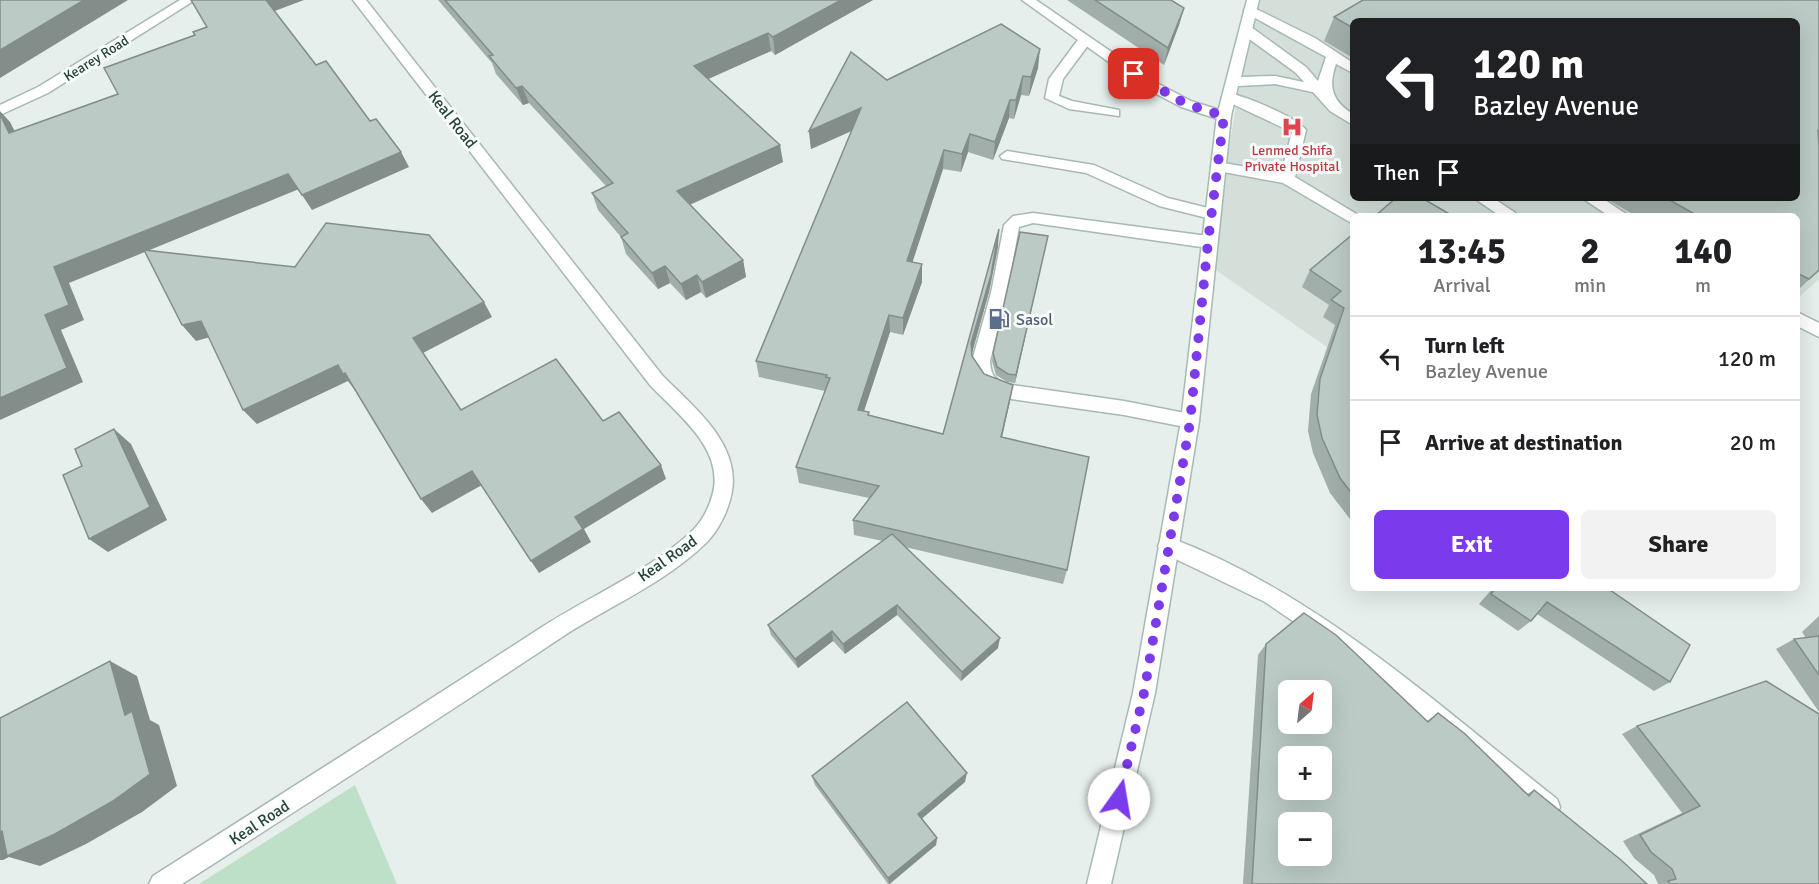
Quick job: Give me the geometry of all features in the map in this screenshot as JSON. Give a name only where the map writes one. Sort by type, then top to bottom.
[{"type":"street","name":"Kearey Road","points":[[0,111],[43,90],[189,0]]},
{"type":"street","name":"Keal Road","points":[[161,884],[572,620],[673,558],[699,537],[715,515],[723,491],[725,470],[713,444],[656,380],[359,0]]},
{"type":"street","points":[[1028,0],[1169,96],[1224,116]]},
{"type":"street","points":[[1099,884],[1144,693],[1190,422],[1211,214],[1224,116],[1251,5],[1350,67]]},
{"type":"street","points":[[1246,30],[1301,70],[1330,104],[1350,118]]},
{"type":"street","points":[[1085,40],[1056,79],[1052,98],[1069,105],[1114,113]]},
{"type":"street","points":[[1321,93],[1332,58]]},
{"type":"street","points":[[1231,90],[1254,77],[1268,78],[1321,93]]},
{"type":"street","points":[[1231,90],[1297,126],[1297,139],[1287,179]]},
{"type":"street","points":[[1007,156],[1089,169],[1164,202],[1211,214]]},
{"type":"street","points":[[1218,166],[1287,179],[1350,217]]},
{"type":"street","points":[[1487,201],[1507,213]]},
{"type":"street","points":[[1595,201],[1616,213]]},
{"type":"street","points":[[1190,422],[1124,408],[1004,391],[989,384],[982,373],[981,361],[999,293],[1012,225],[1018,220],[1033,218],[1208,242]]},
{"type":"street","points":[[1800,320],[1819,331]]},
{"type":"street","points":[[1168,546],[1272,596],[1316,625],[1454,729],[1562,818]]},
{"type":"shaded area","name":"Lenmed Shifa Private Hospital","points":[[1253,0],[1693,0],[1402,18],[1350,18],[1350,201],[1800,201],[1800,179],[1819,56],[1819,279],[1800,296],[1800,213],[1350,213],[1350,363],[1210,266]]},
{"type":"green space","points":[[355,785],[397,884],[199,884]]},
{"type":"building","points":[[0,0],[84,0],[0,50]]},
{"type":"building","points":[[191,0],[266,0],[316,65],[326,61],[370,121],[376,119],[401,152],[302,195],[288,174],[54,267],[69,305],[45,315],[67,368],[0,398],[0,114],[9,133],[118,94],[104,68],[195,35],[193,32],[207,27]]},
{"type":"building","points":[[445,0],[841,0],[773,37],[768,33],[694,66],[780,145],[677,191],[743,260],[702,282],[697,275],[681,284],[665,266],[652,273],[621,237],[628,233],[592,193],[613,183],[522,86],[516,88],[489,56],[493,55]]},
{"type":"building","points":[[1095,0],[1171,0],[1184,8],[1168,48]]},
{"type":"building","points":[[1363,0],[1819,0],[1819,270],[1809,279],[1800,274],[1800,213],[1693,213],[1671,201],[1800,201],[1800,18],[1350,18],[1350,26],[1334,17]]},
{"type":"building","points":[[1001,24],[1040,49],[1031,77],[1023,76],[1016,100],[1010,100],[995,142],[970,134],[962,154],[944,150],[907,261],[922,264],[903,318],[889,315],[858,410],[869,412],[868,415],[943,434],[999,229],[991,275],[971,343],[972,356],[984,374],[1013,385],[1001,437],[1089,457],[1067,570],[853,520],[879,486],[796,467],[830,378],[826,377],[827,375],[756,361],[861,108],[809,131],[851,52],[887,80]]},
{"type":"building","points":[[1392,201],[1427,201],[1448,213],[1378,213]]},
{"type":"building","points":[[326,223],[429,235],[484,302],[413,338],[461,410],[556,359],[603,421],[619,412],[661,465],[575,517],[583,529],[531,561],[472,471],[421,499],[338,365],[243,410],[201,321],[182,325],[144,250],[295,267]]},
{"type":"building","points":[[1020,232],[1048,236],[1016,375],[1008,374],[997,367],[993,353]]},
{"type":"building","points":[[1350,237],[1350,491],[1340,478],[1322,438],[1317,415],[1320,379],[1344,308],[1331,300],[1341,291],[1310,270]]},
{"type":"building","points":[[114,429],[150,507],[89,539],[63,475],[82,466],[75,449]]},
{"type":"building","points":[[892,534],[1000,638],[962,672],[897,605],[843,644],[832,631],[795,659],[768,625]]},
{"type":"building","points":[[1494,591],[1611,591],[1690,645],[1670,682],[1547,602],[1531,621],[1491,594]]},
{"type":"building","points":[[1304,613],[1336,635],[1428,722],[1438,713],[1464,733],[1529,796],[1534,790],[1621,860],[1647,884],[1252,884],[1266,644]]},
{"type":"building","points":[[1819,636],[1819,675],[1794,639]]},
{"type":"building","points":[[110,661],[125,715],[132,711],[150,774],[113,801],[55,834],[7,856],[2,831],[0,832],[0,718]]},
{"type":"building","points":[[1766,681],[1819,714],[1819,884],[1670,884],[1668,881],[1676,879],[1672,869],[1651,852],[1640,835],[1700,806],[1637,726]]},
{"type":"building","points":[[907,702],[967,773],[918,814],[937,838],[888,878],[812,776]]},
{"type":"place","name":"Lenmed Shifa Private Hospital","points":[[1292,127]]},
{"type":"place","name":"Sasol","points":[[999,319]]},
{"type":"route","points":[[1119,799],[1144,693],[1190,422],[1201,333],[1208,242],[1224,116],[1186,104],[1134,74]]}]
